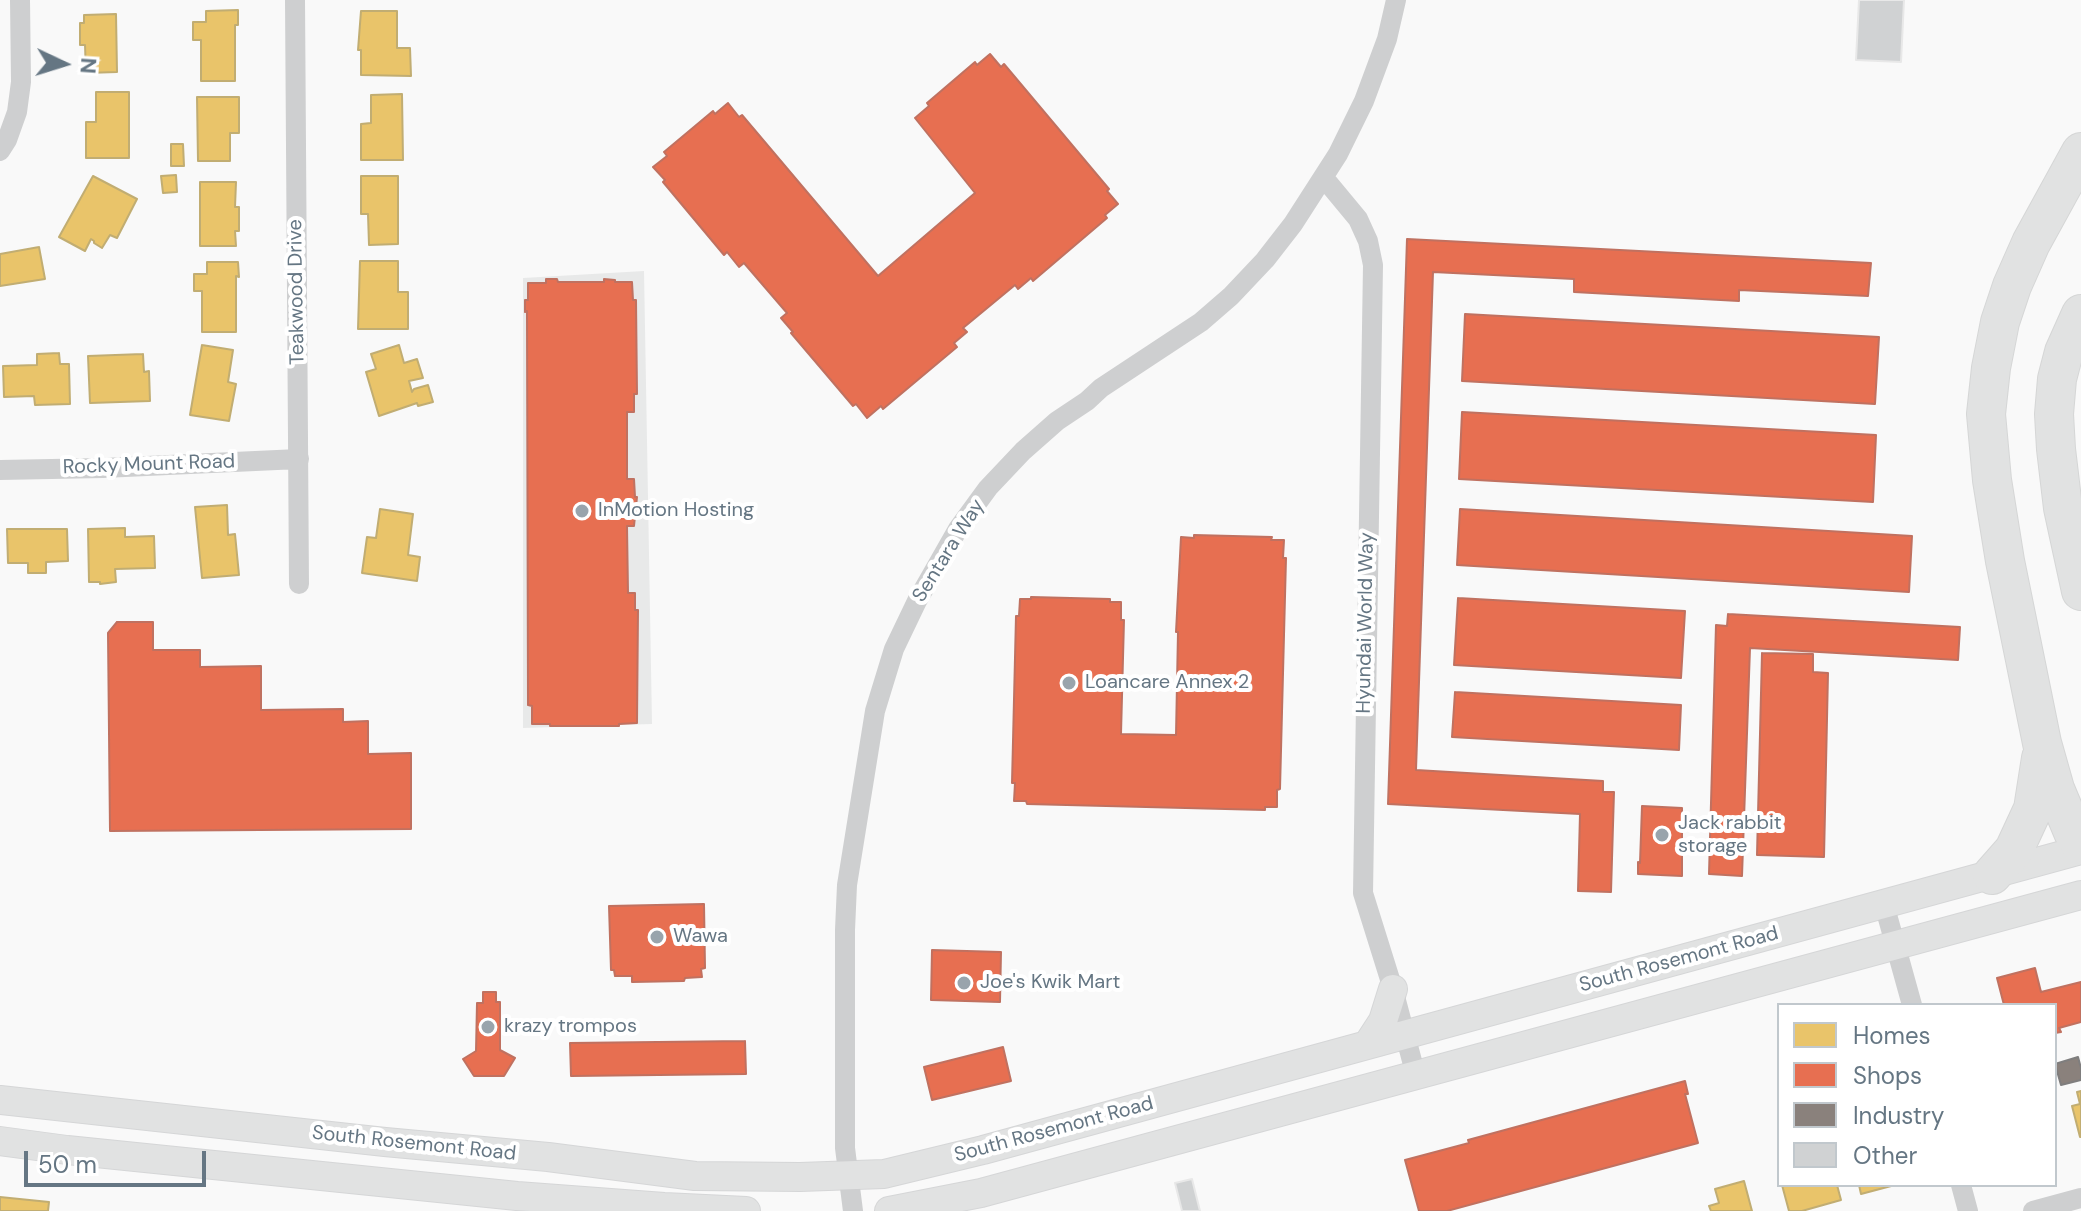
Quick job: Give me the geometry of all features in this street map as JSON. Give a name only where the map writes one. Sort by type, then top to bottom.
[{"type":"highway","points":[[2081,152],[2031,243],[2012,286],[2000,322],[1986,414],[1992,480],[2005,561],[2042,743],[2055,789],[2081,848]]},
{"type":"highway","points":[[2081,314],[2064,352],[2057,379],[2054,414],[2063,508],[2081,591]]},
{"type":"highway","points":[[1992,875],[2014,850],[2033,809],[2042,743]]},
{"type":"main road","name":"South Rosemont Road","points":[[0,1100],[370,1141],[548,1157],[695,1176],[848,1177],[884,1174],[983,1150],[1992,875],[2081,848]]},
{"type":"main road","name":"South Rosemont Road","points":[[889,1211],[981,1193],[2081,895]]},
{"type":"main road","points":[[1368,1044],[1383,1021],[1393,989]]},
{"type":"main road","name":"South Rosemont Road","points":[[0,1141],[517,1196],[746,1211]]},
{"type":"street","points":[[0,151],[17,112],[21,82],[20,0]]},
{"type":"street","name":"Teakwood Drive","points":[[295,0],[299,584]]},
{"type":"street","name":"Sentara Way","points":[[853,1211],[845,1148],[847,885],[875,711],[894,649],[958,529],[988,488],[1057,421],[1201,322],[1265,260],[1293,224],[1324,178],[1364,101],[1387,39],[1396,0]]},
{"type":"street","name":"Hyundai World Way","points":[[1324,178],[1358,219],[1368,241],[1373,265],[1363,893],[1416,1076]]},
{"type":"street","name":"Rocky Mount Road","points":[[0,470],[299,459]]},
{"type":"street","points":[[1884,904],[1911,1003]]},
{"type":"street","points":[[1962,1187],[1968,1211]]},
{"type":"street","points":[[2033,1211],[2081,1198]]},
{"type":"shaded area","name":"InMotion Hosting","points":[[644,271],[652,724],[523,728],[523,278]]},
{"type":"building: Homes","points":[[238,10],[235,81],[201,81],[201,40],[193,40],[193,22],[206,22],[206,11]]},
{"type":"building: Homes","points":[[361,11],[397,11],[397,48],[410,48],[411,76],[361,75],[361,50],[358,50]]},
{"type":"building: Homes","points":[[116,14],[117,72],[86,73],[85,45],[80,45],[80,23],[84,23],[84,15]]},
{"type":"building: Homes","points":[[96,92],[129,92],[129,158],[86,158],[86,122],[96,122]]},
{"type":"building: Homes","points":[[402,94],[403,160],[361,160],[361,124],[371,123],[371,95]]},
{"type":"building: Homes","points":[[197,97],[239,97],[239,133],[230,133],[230,161],[198,161]]},
{"type":"building: Homes","points":[[171,144],[183,144],[184,166],[171,166]]},
{"type":"building: Homes","points":[[176,175],[177,192],[163,193],[161,176]]},
{"type":"building: Homes","points":[[93,176],[137,199],[117,238],[110,235],[102,248],[91,239],[85,251],[59,237]]},
{"type":"building: Homes","points":[[361,176],[398,176],[398,244],[369,245],[368,214],[361,214]]},
{"type":"building: Homes","points":[[200,182],[236,182],[235,207],[239,207],[239,231],[235,231],[236,246],[200,246]]},
{"type":"building: Homes","points":[[39,247],[45,279],[0,286],[0,254]]},
{"type":"building: Homes","points":[[360,261],[398,261],[398,292],[408,292],[408,329],[358,329]]},
{"type":"building: Homes","points":[[207,262],[238,262],[236,332],[202,332],[202,291],[194,291],[194,274],[207,274]]},
{"type":"building: Homes","points":[[202,345],[233,350],[228,382],[236,384],[229,421],[190,415]]},
{"type":"building: Homes","points":[[399,345],[404,363],[417,359],[423,378],[409,381],[412,392],[428,385],[433,402],[418,406],[417,403],[379,416],[366,372],[376,369],[371,354]]},
{"type":"building: Homes","points":[[59,353],[60,364],[69,364],[70,404],[35,405],[34,396],[4,397],[3,366],[37,365],[37,354]]},
{"type":"building: Homes","points":[[143,354],[144,372],[149,371],[150,401],[90,403],[88,356]]},
{"type":"building: Homes","points":[[227,505],[228,535],[235,534],[239,575],[202,578],[195,507]]},
{"type":"building: Homes","points":[[380,509],[413,514],[408,555],[420,557],[417,581],[362,573],[367,537],[376,538]]},
{"type":"building: Homes","points":[[125,528],[125,537],[154,536],[155,568],[115,569],[116,582],[89,582],[88,529]]},
{"type":"building: Homes","points":[[7,529],[67,529],[68,561],[46,562],[46,573],[28,573],[28,563],[8,563]]},
{"type":"building: Homes","points":[[2081,1091],[2080,1137],[2072,1106],[2080,1104],[2077,1092]]},
{"type":"building: Homes","points":[[1744,1181],[1752,1211],[1711,1211],[1709,1206],[1719,1203],[1715,1189]]},
{"type":"building: Homes","points":[[1783,1187],[1838,1187],[1841,1200],[1802,1211],[1789,1211]]},
{"type":"building: Homes","points":[[1859,1187],[1887,1187],[1861,1194]]},
{"type":"building: Homes","points":[[0,1197],[49,1202],[48,1211],[0,1211]]},
{"type":"building: Shops","points":[[990,54],[1001,67],[1004,64],[1109,189],[1107,191],[1118,204],[1105,215],[1107,218],[1033,281],[1031,278],[1018,289],[1015,285],[963,328],[967,332],[954,343],[957,347],[883,409],[881,406],[867,418],[856,404],[853,406],[791,333],[781,318],[787,313],[744,263],[739,267],[727,252],[724,255],[653,167],[667,156],[664,152],[713,111],[715,114],[728,103],[739,117],[742,115],[878,276],[975,193],[915,118],[929,106],[927,103],[975,62],[977,65]]},
{"type":"building: Shops","points":[[1407,239],[1871,263],[1868,296],[1739,290],[1739,301],[1574,292],[1574,279],[1433,272],[1416,770],[1603,781],[1603,792],[1614,792],[1611,892],[1578,891],[1580,814],[1388,804]]},
{"type":"building: Shops","name":"InMotion Hosting","points":[[546,279],[557,279],[558,282],[604,282],[604,279],[632,282],[633,300],[636,300],[637,394],[634,394],[634,412],[627,412],[627,479],[634,479],[637,497],[634,526],[627,526],[628,593],[635,593],[635,610],[638,610],[637,723],[619,726],[532,724],[532,706],[528,705],[525,300],[528,300],[528,283],[546,283]]},
{"type":"building: Shops","points":[[1465,314],[1879,337],[1875,404],[1462,381]]},
{"type":"building: Shops","points":[[1462,412],[1876,435],[1873,502],[1459,479]]},
{"type":"building: Shops","points":[[1460,509],[1912,536],[1909,592],[1457,565]]},
{"type":"building: Shops","name":"Loancare Annex 2","points":[[1194,535],[1284,540],[1280,789],[1277,790],[1277,807],[1265,807],[1265,810],[1027,804],[1026,801],[1014,801],[1016,616],[1019,616],[1020,599],[1110,599],[1110,602],[1121,602],[1121,620],[1124,620],[1121,734],[1176,735],[1176,632],[1181,537],[1194,538]]},
{"type":"building: Shops","points":[[1458,598],[1685,611],[1681,678],[1454,665]]},
{"type":"building: Shops","points":[[1728,614],[1960,627],[1958,660],[1750,648],[1742,876],[1709,874],[1716,625],[1727,626]]},
{"type":"building: Shops","points":[[117,622],[153,622],[153,650],[200,650],[200,667],[261,666],[261,710],[343,709],[343,722],[368,721],[368,754],[411,753],[411,829],[110,831],[108,633]]},
{"type":"building: Shops","points":[[1762,653],[1813,654],[1813,672],[1828,673],[1824,857],[1757,855]]},
{"type":"building: Shops","points":[[1455,692],[1681,705],[1679,750],[1452,737]]},
{"type":"building: Shops","name":"Jack rabbit storage","points":[[1642,806],[1682,808],[1682,876],[1638,874]]},
{"type":"building: Shops","name":"Wawa","points":[[704,904],[705,968],[701,969],[702,977],[685,978],[684,981],[632,982],[632,976],[615,976],[614,970],[611,970],[609,906]]},
{"type":"building: Shops","points":[[932,950],[1001,952],[1000,1002],[931,1000]]},
{"type":"building: Shops","points":[[2035,968],[2041,992],[2081,982],[2081,1022],[2059,1028],[2061,1032],[2057,1033],[2057,1003],[2003,1003],[1997,978]]},
{"type":"building: Shops","name":"krazy trompos","points":[[483,992],[496,992],[496,1002],[500,1002],[500,1050],[515,1058],[504,1076],[474,1076],[463,1059],[476,1051],[477,1003],[483,1003]]},
{"type":"building: Shops","points":[[745,1041],[746,1074],[571,1076],[570,1043]]},
{"type":"building: Shops","points":[[1003,1047],[1011,1081],[932,1100],[924,1067]]},
{"type":"building: Shops","points":[[1685,1081],[1688,1094],[1685,1094],[1698,1143],[1447,1211],[1419,1211],[1405,1160]]},
{"type":"building: Industry","points":[[2078,1057],[2081,1080],[2061,1085],[2057,1063]]},
{"type":"building: Other","points":[[1859,0],[1904,0],[1901,62],[1856,60]]},
{"type":"building: Other","points":[[1192,1179],[1200,1211],[1182,1211],[1175,1183]]},
{"type":"place","name":"InMotion Hosting","points":[[582,511]]},
{"type":"place","name":"Loancare Annex 2","points":[[1069,683]]},
{"type":"place","name":"Jack rabbit storage","points":[[1662,835]]},
{"type":"place","name":"Wawa","points":[[657,937]]},
{"type":"place","name":"Joe's Kwik Mart","points":[[964,983]]},
{"type":"place","name":"krazy trompos","points":[[488,1027]]}]
